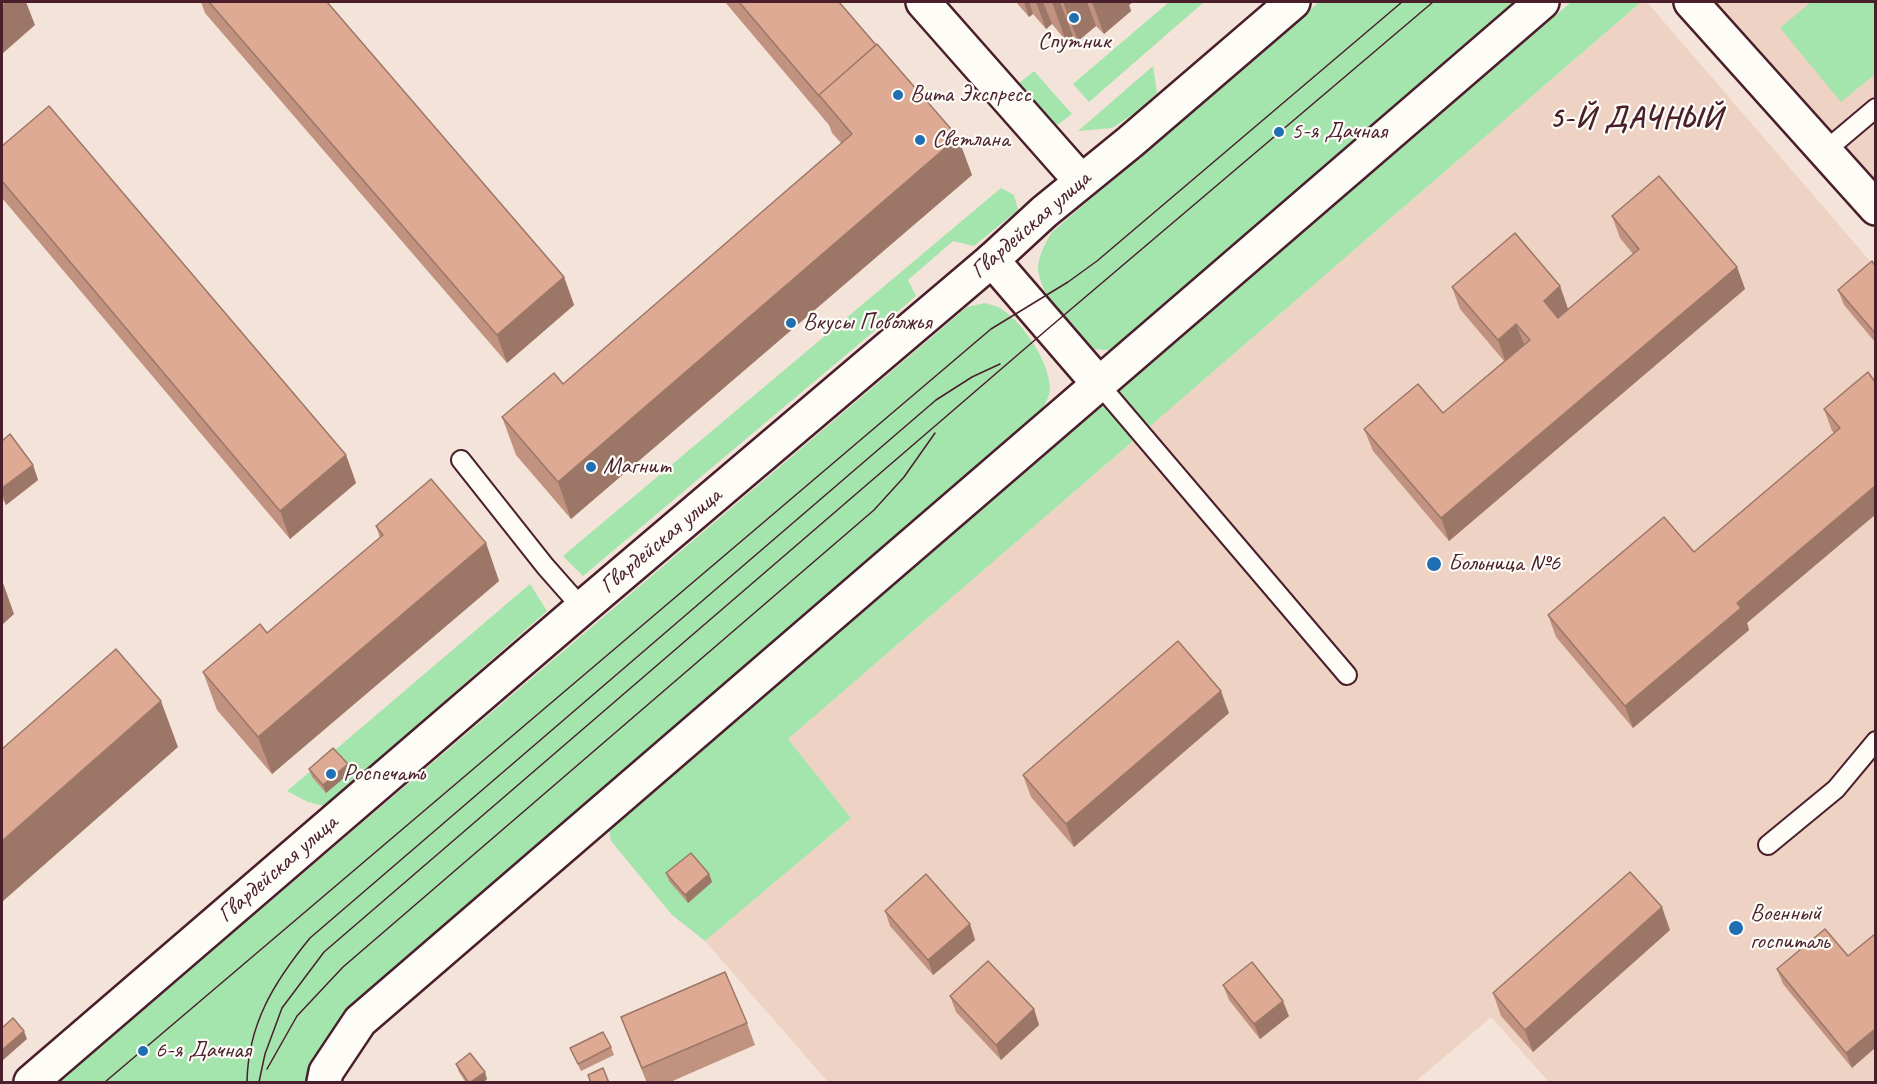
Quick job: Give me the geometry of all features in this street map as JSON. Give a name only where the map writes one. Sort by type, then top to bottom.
[{"type":"street","points":[[923,2],[1081,181]]},
{"type":"street","name":"Гвардейская улица","points":[[32,1083],[582,608],[1293,2]]},
{"type":"street","points":[[324,1083],[326,1072],[360,1021],[1542,2]]},
{"type":"street","points":[[1691,2],[1875,208]]},
{"type":"street","points":[[992,260],[1099,384]]},
{"type":"lane","points":[[1825,151],[1875,108]]},
{"type":"lane","points":[[1099,384],[1347,675]]},
{"type":"lane","points":[[461,460],[545,566],[582,608]]},
{"type":"lane","points":[[1768,845],[1836,789],[1875,741]]},
{"type":"shaded area","name":"Больница №6","points":[[1641,2],[1647,2],[1875,267],[1875,1082],[1549,1082],[1491,1017],[1415,1082],[828,1082],[705,941],[851,818],[788,739]]},
{"type":"shaded area","points":[[1716,2],[1875,2],[1875,179]]},
{"type":"green space","points":[[1169,2],[1204,2],[1089,102],[1073,84]]},
{"type":"green space","points":[[1319,2],[1527,2],[1136,337],[1109,350],[1087,349],[1047,295],[1039,275],[1040,258],[1052,232]]},
{"type":"green space","points":[[1571,2],[1641,2],[788,739],[851,818],[705,941],[672,915],[611,841],[609,831]]},
{"type":"green space","points":[[1811,2],[1875,2],[1875,74],[1841,102],[1780,28]]},
{"type":"green space","points":[[1153,66],[1157,93],[1135,113],[1112,128],[1078,131]]},
{"type":"green space","points":[[1034,71],[1072,114],[1056,126],[1019,83]]},
{"type":"green space","points":[[1001,188],[1014,195],[1018,210],[974,246],[953,241],[908,280],[916,296],[583,576],[563,556]]},
{"type":"green space","points":[[985,303],[1001,309],[1019,324],[1034,344],[1045,367],[1050,392],[1044,406],[1033,421],[321,1052],[305,1082],[58,1082],[967,307]]},
{"type":"green space","points":[[530,584],[547,611],[325,806],[308,802],[287,791]]},
{"type":"building","points":[[209,2],[327,2],[564,277],[497,335]]},
{"type":"building","points":[[739,2],[839,2],[876,45],[819,96]]},
{"type":"building","points":[[877,44],[958,137],[558,482],[502,417],[554,373],[563,384],[852,134],[819,95]]},
{"type":"building","points":[[49,106],[346,455],[280,511],[2,181],[2,146]]},
{"type":"building","points":[[1659,176],[1737,267],[1441,518],[1364,429],[1418,384],[1443,413],[1530,340],[1516,324],[1498,340],[1452,287],[1515,233],[1560,286],[1544,301],[1558,318],[1639,249],[1612,216]]},
{"type":"building","points":[[1872,261],[1875,266],[1875,333],[1838,290]]},
{"type":"building","points":[[1868,372],[1875,382],[1875,486],[1737,603],[1741,608],[1625,706],[1548,615],[1664,517],[1694,552],[1840,428],[1824,409]]},
{"type":"building","points":[[10,434],[33,465],[2,488],[2,441]]},
{"type":"building","points":[[431,479],[486,543],[258,737],[203,672],[260,624],[267,633],[383,535],[376,526]]},
{"type":"building","points":[[1178,641],[1221,691],[1066,824],[1023,775]]},
{"type":"building","points":[[116,649],[161,701],[2,841],[2,749]]},
{"type":"building","points":[[333,748],[348,764],[323,785],[309,769]]},
{"type":"building","points":[[691,853],[709,874],[685,895],[666,873]]},
{"type":"building","points":[[1630,872],[1662,907],[1525,1030],[1493,993]]},
{"type":"building","points":[[926,874],[970,924],[928,960],[885,911]]},
{"type":"building","points":[[1825,929],[1848,956],[1875,934],[1875,1029],[1846,1053],[1777,969]]},
{"type":"building","points":[[988,961],[1034,1009],[996,1045],[950,996]]},
{"type":"building","points":[[1252,962],[1283,1001],[1254,1024],[1223,985]]},
{"type":"building","points":[[725,972],[747,1023],[642,1068],[621,1017]]},
{"type":"building","points":[[13,1018],[24,1031],[2,1050],[2,1028]]},
{"type":"building","points":[[603,1032],[611,1047],[578,1064],[570,1048]]},
{"type":"building","points":[[470,1053],[485,1072],[469,1083],[456,1064]]},
{"type":"building","points":[[603,1068],[609,1083],[591,1083],[588,1075]]},
{"type":"tram line","points":[[105,1082],[991,329],[1068,282],[1097,261],[1402,2]]},
{"type":"tram line","points":[[259,1082],[265,1054],[282,1008],[324,952],[1050,327],[1433,2]]},
{"type":"tram line","points":[[247,1082],[252,1041],[265,1005],[285,971],[310,938],[936,400],[972,377],[1000,364]]},
{"type":"tram line","points":[[267,1069],[297,1016],[343,967],[874,510],[904,477],[935,433]]},
{"type":"place","name":"Спутник","points":[[1074,18]]},
{"type":"place","name":"Вита Экспресс","points":[[898,95]]},
{"type":"place","name":"5-я Дачная","points":[[1279,132]]},
{"type":"place","name":"Светлана","points":[[920,140]]},
{"type":"place","name":"Вкусы Поволжья","points":[[791,323]]},
{"type":"place","name":"Магнит","points":[[591,467]]},
{"type":"place","name":"Больница №6","points":[[1434,564]]},
{"type":"place","name":"Роспечать","points":[[331,774]]},
{"type":"place","name":"Военный госпиталь","points":[[1736,928]]},
{"type":"place","name":"6-я Дачная","points":[[143,1051]]},
{"type":"district","name":"5-Й ДАЧНЫЙ","points":[[1636,119]]}]
